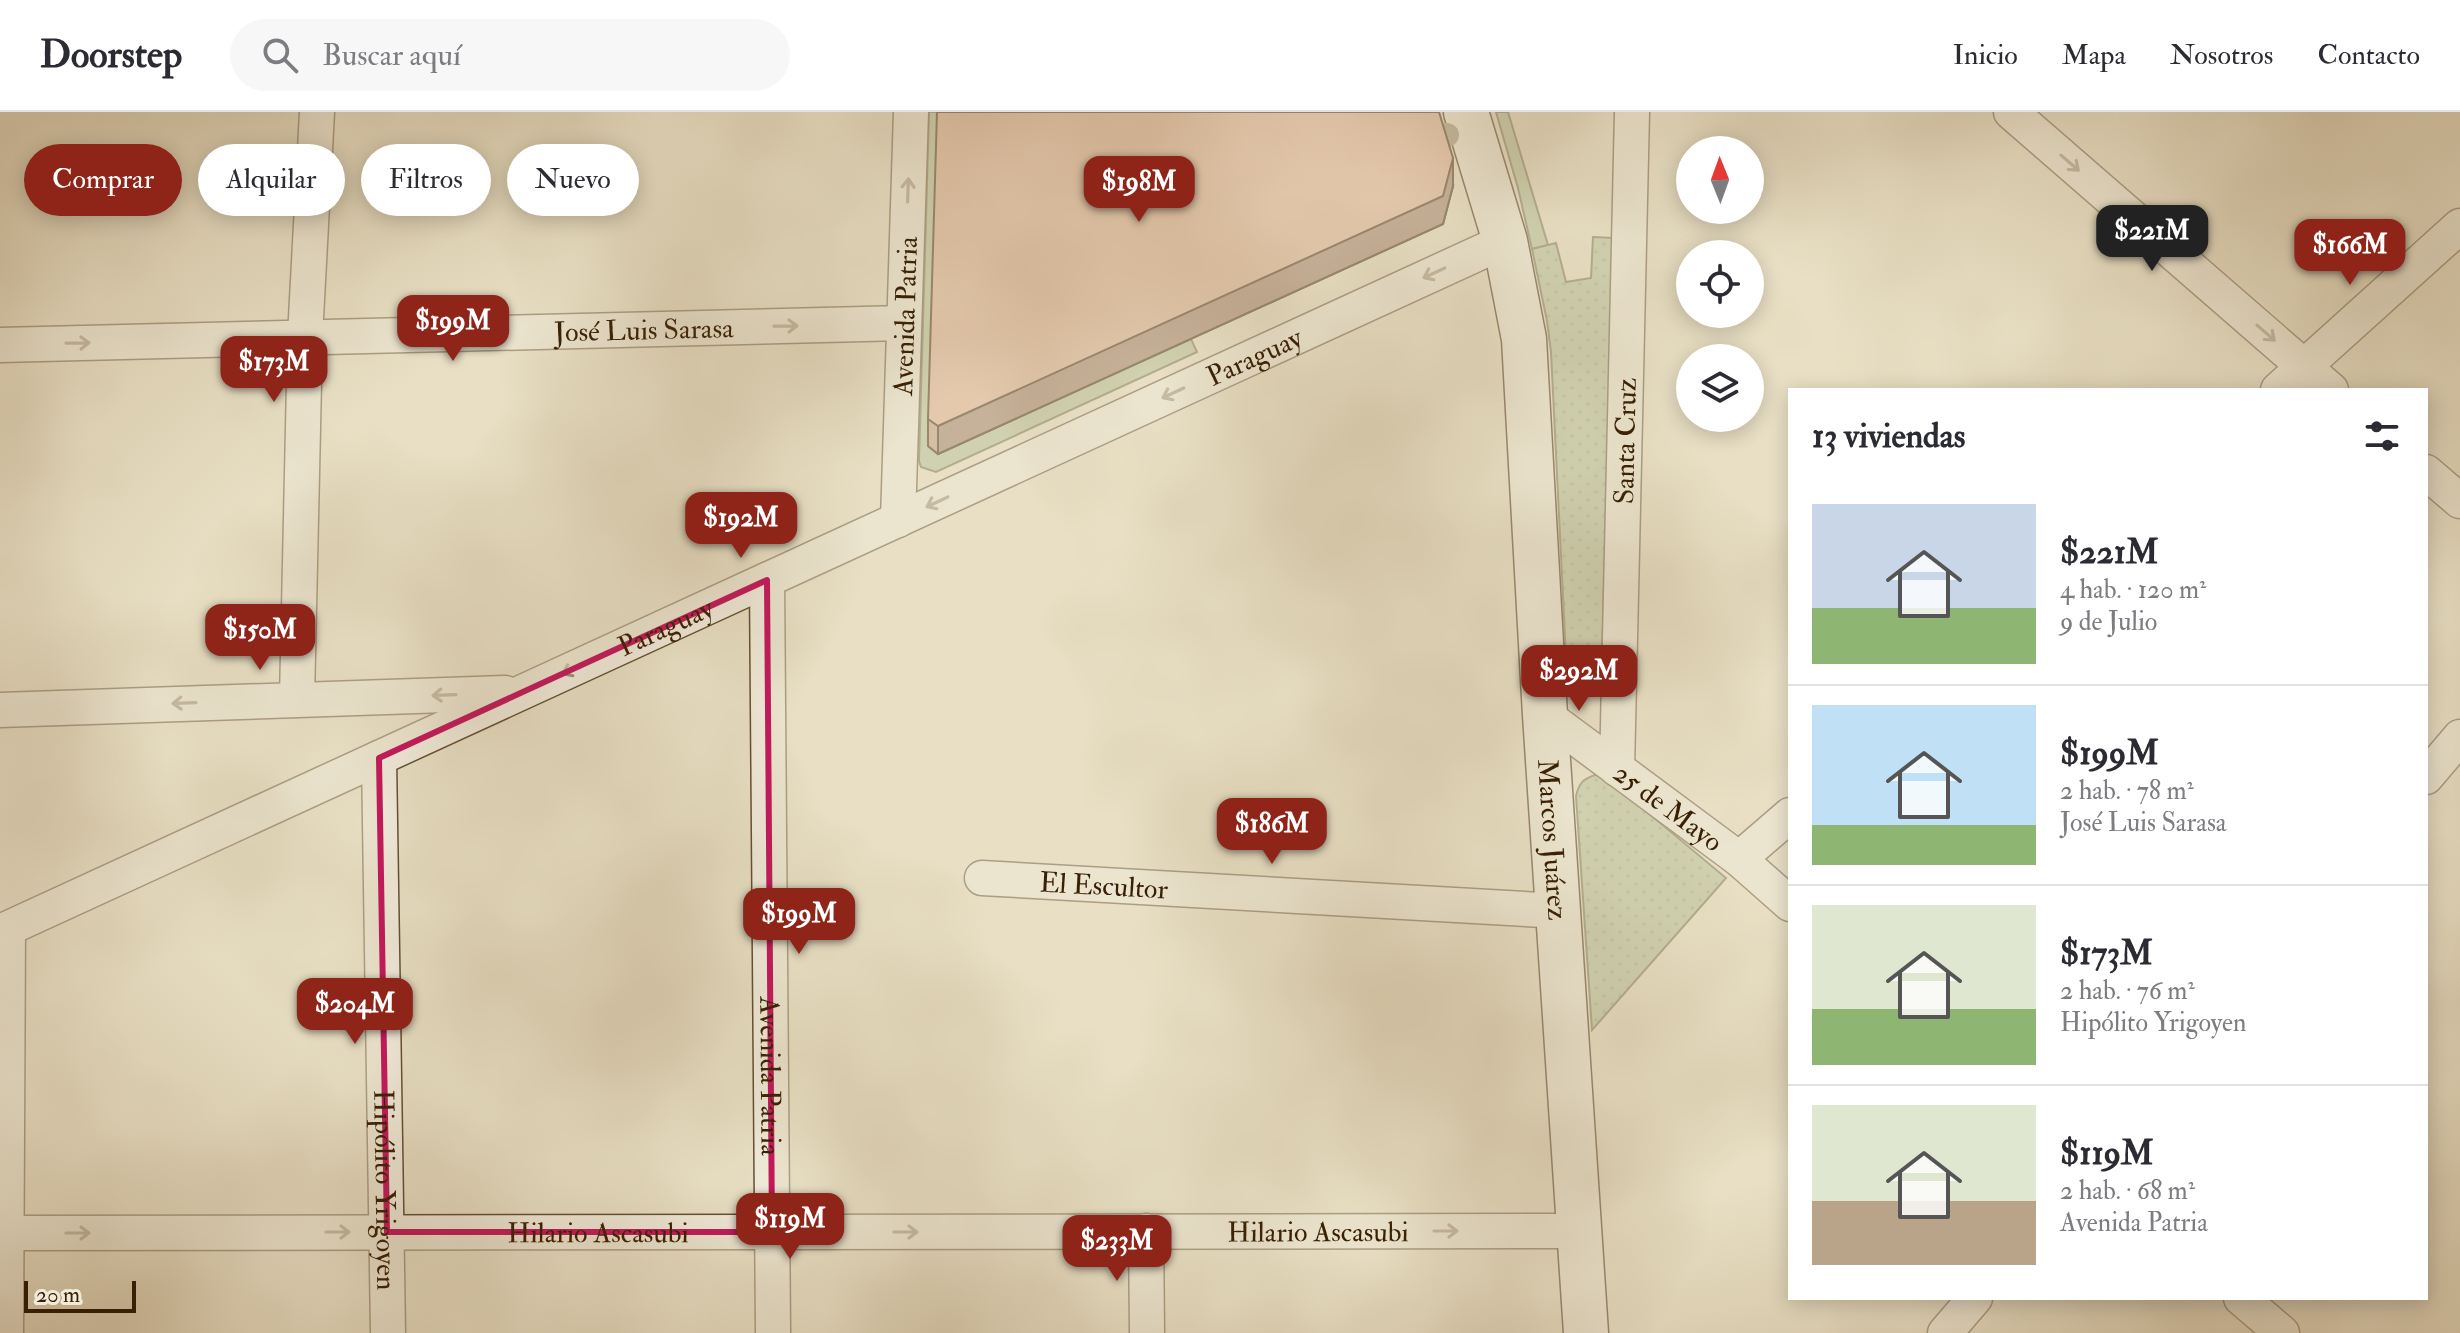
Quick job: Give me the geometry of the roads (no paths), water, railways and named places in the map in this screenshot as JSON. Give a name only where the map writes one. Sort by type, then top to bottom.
[{"type":"main road","name":"Marcos Juárez","points":[[1466,112],[1505,241],[1524,339],[1545,715],[1586,1333]]},
{"type":"street","points":[[297,699],[305,337],[317,112]]},
{"type":"street","name":"Avenida Patria","points":[[898,520],[911,112]]},
{"type":"street","name":"Santa Cruz","points":[[1617,769],[1632,112]]},
{"type":"street","points":[[2011,112],[2329,388]]},
{"type":"street","points":[[2280,388],[2460,226]]},
{"type":"street","name":"Paraguay","points":[[4,930],[1505,241]]},
{"type":"street","name":"José Luis Sarasa","points":[[0,345],[904,323]]},
{"type":"street","points":[[2428,474],[2460,501]]},
{"type":"street","name":"Avenida Patria","points":[[767,580],[773,1333]]},
{"type":"street","points":[[0,710],[522,693]]},
{"type":"street","name":"25 de Mayo","points":[[1545,715],[1739,859],[1788,902]]},
{"type":"street","points":[[2428,775],[2460,737]]},
{"type":"street","name":"Hipólito Yrigoyen","points":[[379,758],[388,1333]]},
{"type":"street","points":[[1739,859],[1788,817]]},
{"type":"street","name":"El Escultor","points":[[982,878],[1560,911]]},
{"type":"street","points":[[4,930],[3,1233],[6,1333]]},
{"type":"street","points":[[1146,1231],[1147,1333]]},
{"type":"street","name":"Hilario Ascasubi","points":[[3,1233],[1581,1231]]},
{"type":"street","points":[[1945,1333],[1973,1300]]},
{"type":"street","points":[[2243,1300],[2282,1333]]}]
